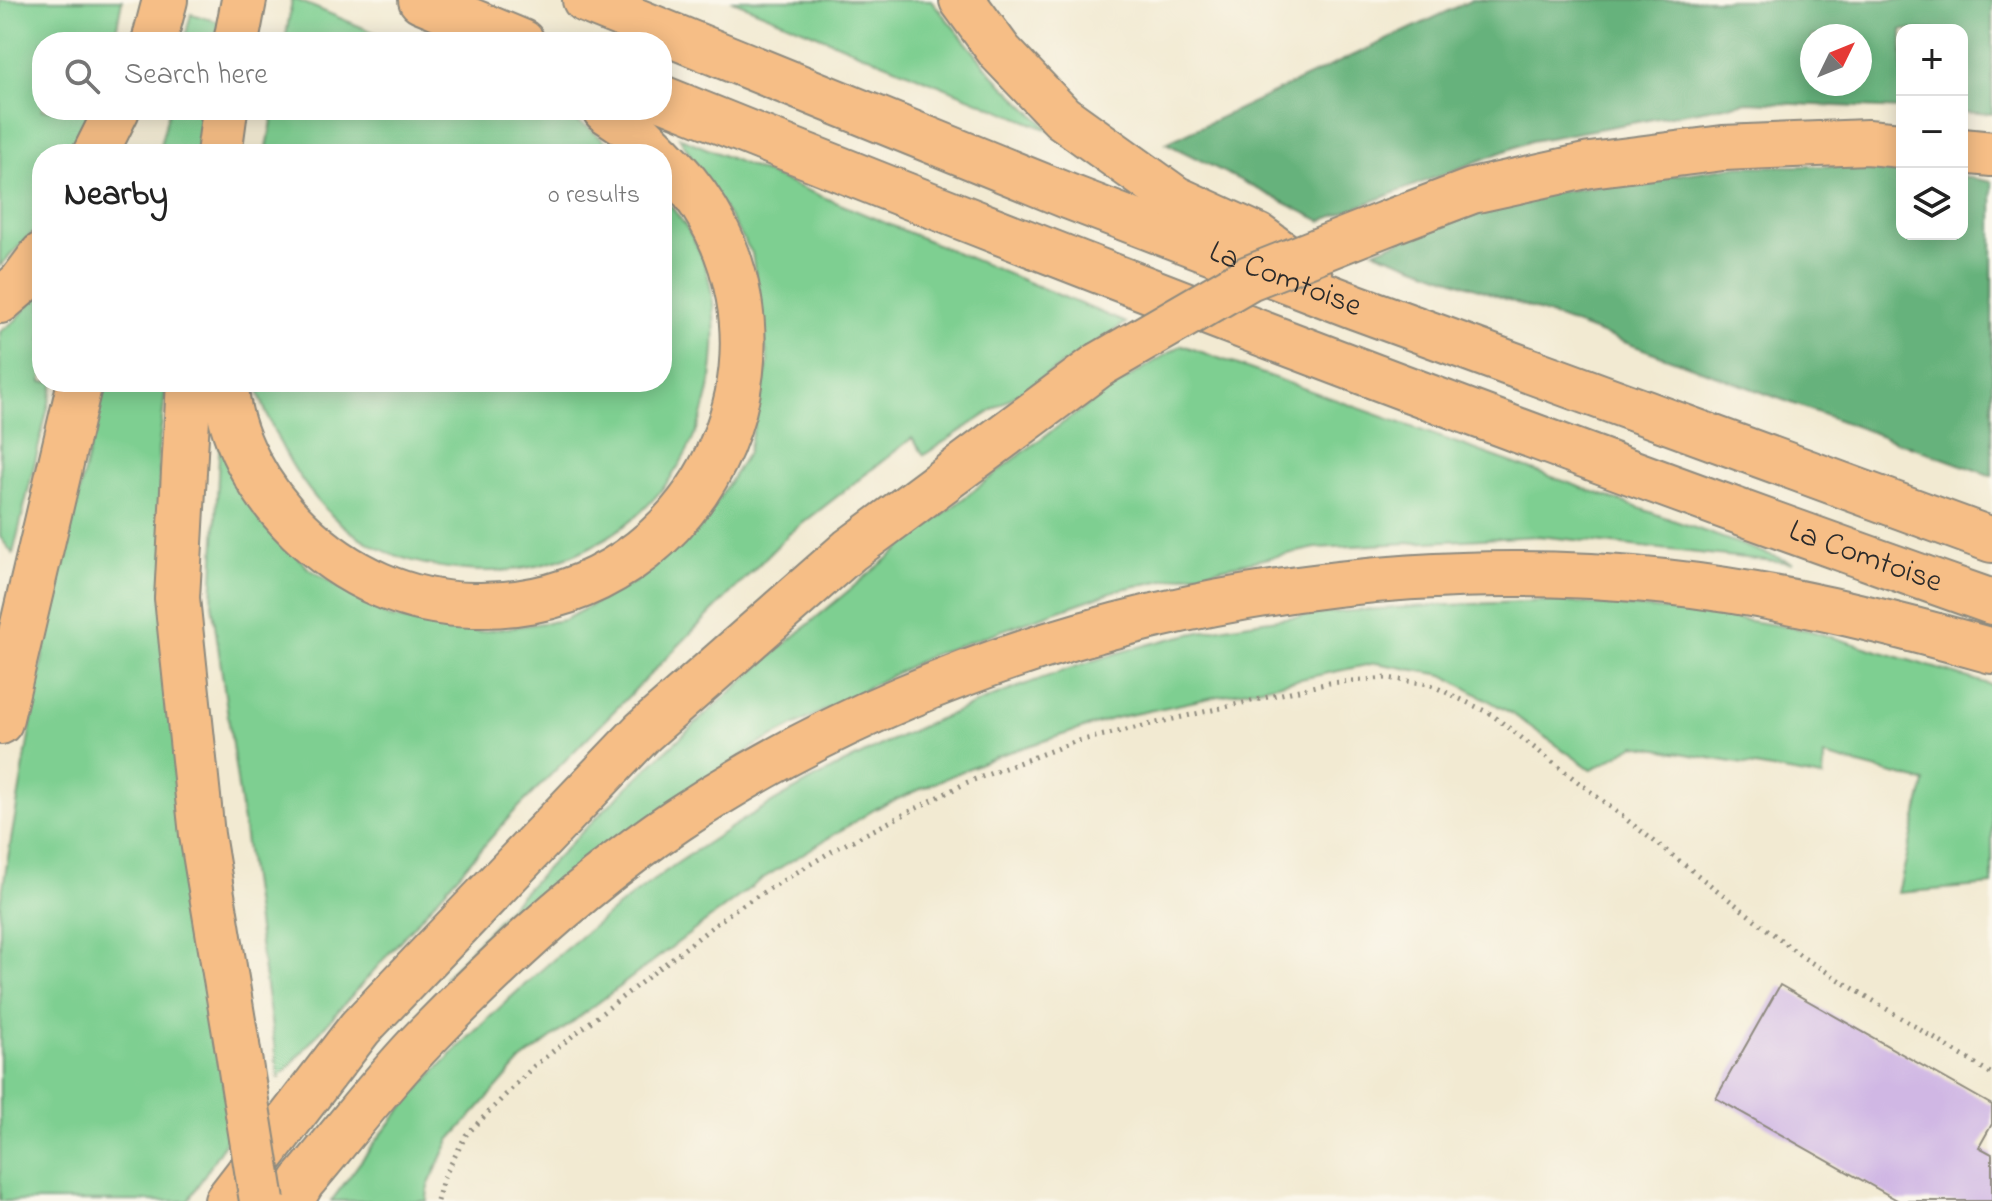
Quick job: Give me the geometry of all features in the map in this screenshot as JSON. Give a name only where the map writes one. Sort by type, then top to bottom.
[{"type":"highway","points":[[238,32],[244,0]]},
{"type":"highway","points":[[421,0],[491,32]]},
{"type":"highway","name":"La Comtoise","points":[[585,0],[664,32]]},
{"type":"highway","points":[[962,0],[1000,52],[1062,117],[1175,198],[1258,236],[1356,307]]},
{"type":"highway","name":"La Comtoise","points":[[672,35],[1070,197],[1356,307],[1992,540]]},
{"type":"highway","name":"La Comtoise","points":[[672,102],[1253,331],[1992,602]]},
{"type":"highway","points":[[100,144],[112,120]]},
{"type":"highway","points":[[131,144],[137,120]]},
{"type":"highway","points":[[220,144],[224,120]]},
{"type":"highway","points":[[620,120],[650,144]]},
{"type":"highway","points":[[227,1201],[360,1028],[643,732],[850,550],[1099,365],[1249,278],[1472,191],[1590,165],[1723,148],[1867,142],[1896,144]]},
{"type":"highway","points":[[1968,152],[1992,154]]},
{"type":"highway","points":[[226,392],[226,410],[252,467],[283,514],[316,546],[357,575],[405,595],[451,605],[496,606],[540,601],[587,585],[632,557],[672,524],[703,484],[726,437],[740,389],[744,340],[740,293],[725,245],[702,204],[672,168]]},
{"type":"highway","points":[[0,301],[21,283],[32,268]]},
{"type":"highway","points":[[0,722],[78,392]]},
{"type":"highway","points":[[188,392],[177,598],[202,835],[262,1201]]},
{"type":"highway","points":[[291,1201],[302,1182],[424,1039],[557,914],[676,821],[828,731],[977,668],[1168,613],[1340,583],[1516,573],[1666,582],[1787,601],[1992,651]]},
{"type":"path","points":[[437,1201],[443,1179],[466,1135],[534,1066],[734,910],[834,850],[968,782],[1074,742],[1329,683],[1386,678],[1429,684],[1491,714],[1804,958],[1992,1074]]},
{"type":"green space","points":[[0,0],[122,0],[116,32],[32,32],[32,120],[94,120],[82,144],[32,144],[32,233],[0,266]]},
{"type":"green space","points":[[292,0],[297,0],[373,32],[287,32]]},
{"type":"green space","points":[[731,0],[931,0],[994,76],[1051,131]]},
{"type":"green space","points":[[1472,0],[1992,0],[1992,114],[1968,112],[1968,24],[1896,24],[1896,109],[1748,102],[1531,141],[1321,221],[1166,143]]},
{"type":"green space","points":[[191,14],[219,22],[218,32],[186,32]]},
{"type":"green space","points":[[166,120],[205,120],[201,144],[160,144]]},
{"type":"green space","points":[[272,120],[573,120],[608,144],[268,144]]},
{"type":"green space","points":[[679,137],[1126,323],[924,455],[912,438],[789,534],[512,814],[279,1078],[212,603],[220,433],[250,504],[308,568],[389,617],[479,632],[564,620],[635,582],[701,527],[748,452],[768,363],[752,253]]},
{"type":"green space","points":[[1739,166],[1896,166],[1896,240],[1968,240],[1968,177],[1992,182],[1992,476],[1374,251],[1452,220],[1549,193]]},
{"type":"green space","points":[[672,208],[690,232],[706,267],[714,314],[713,362],[704,408],[687,451],[663,488],[633,519],[597,543],[556,561],[512,570],[465,570],[402,558],[367,542],[346,528],[311,493],[284,450],[258,392],[672,392]]},
{"type":"green space","points":[[32,301],[32,392],[52,392],[13,554],[0,537],[0,332],[16,320]]},
{"type":"green space","points":[[1182,345],[1793,563],[1538,536],[1316,548],[1117,590],[929,656],[755,746],[545,896],[444,979],[608,806],[784,645],[1007,465],[1110,390]]},
{"type":"green space","points":[[103,392],[166,392],[158,451],[189,847],[231,1133],[188,1201],[0,1201],[0,904],[48,626]]},
{"type":"green space","points":[[1550,601],[1685,611],[1808,630],[1992,685],[1992,885],[1898,893],[1925,782],[1824,756],[1823,778],[1635,745],[1592,770],[1514,715],[1443,675],[1376,663],[1115,718],[997,756],[877,808],[762,879],[521,1061],[450,1140],[428,1186],[427,1201],[331,1201],[426,1081],[495,1012],[563,951],[617,907],[730,828],[850,760],[1011,690],[1107,656],[1172,638],[1238,625],[1316,615]]},
{"type":"building","points":[[1780,985],[1992,1105],[1992,1124],[1979,1147],[1992,1154],[1992,1201],[1899,1201],[1716,1098]]}]
